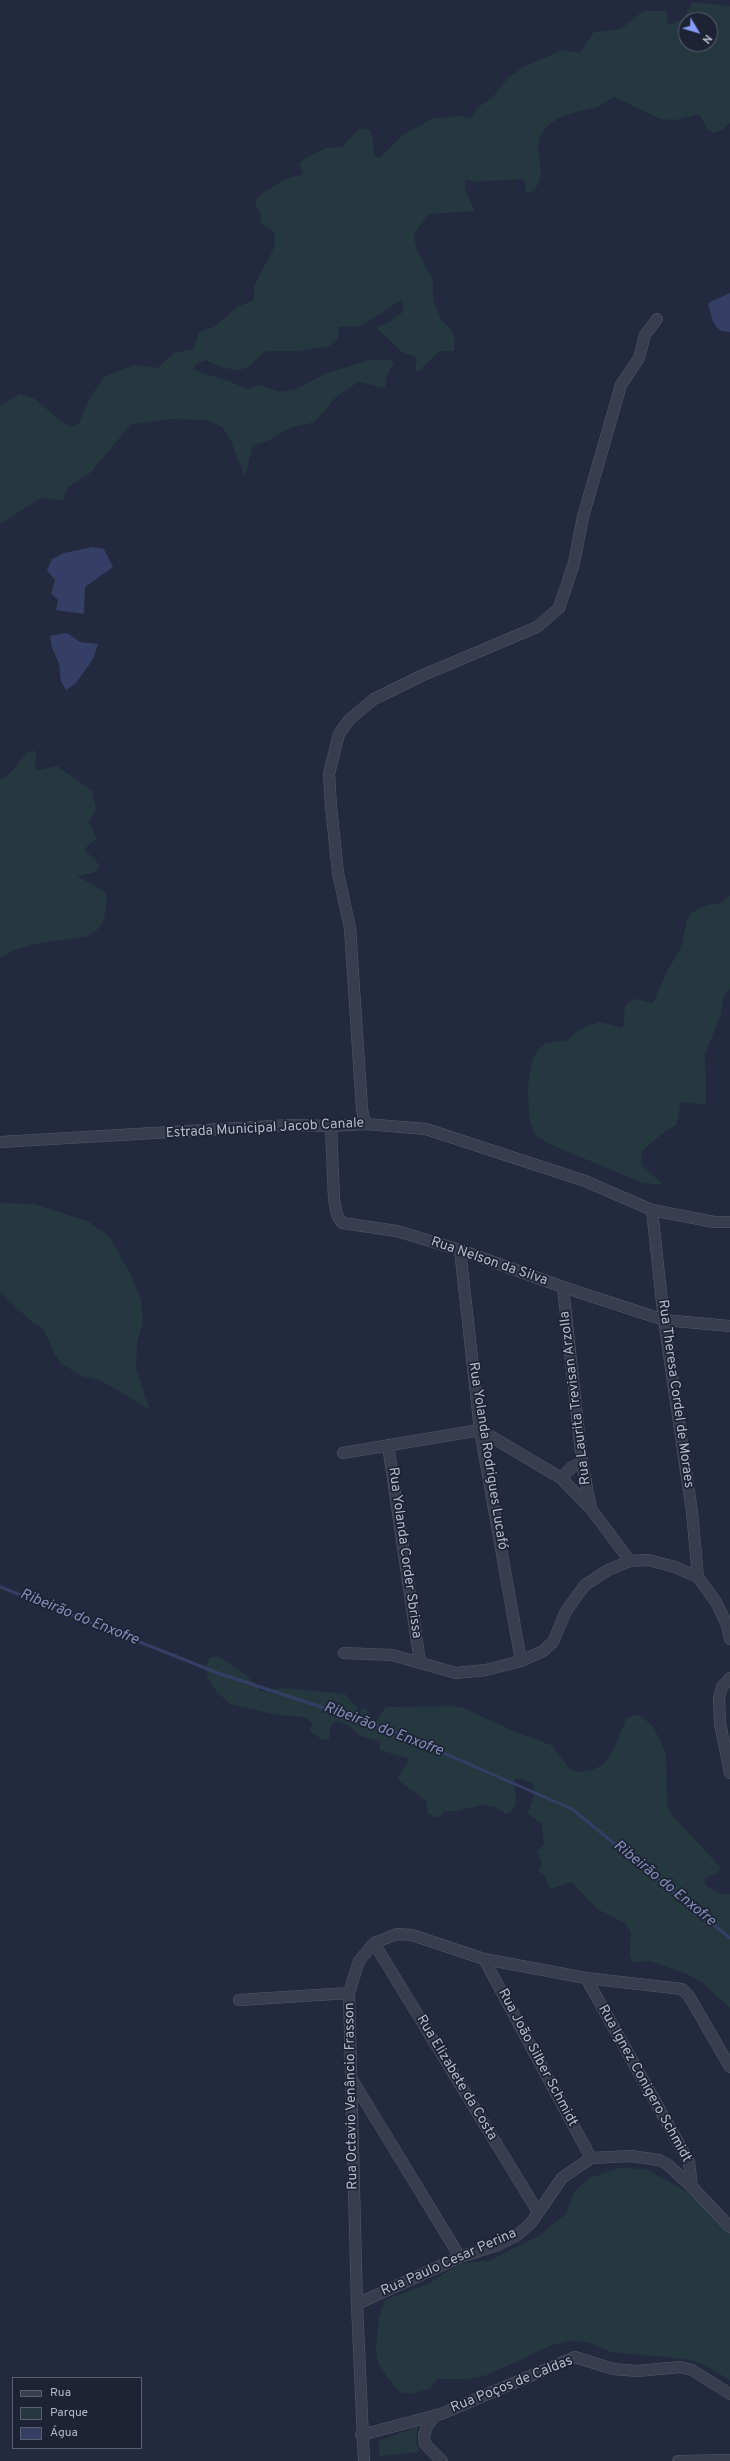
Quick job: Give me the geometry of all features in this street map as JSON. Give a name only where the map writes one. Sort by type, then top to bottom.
[{"type":"street","points":[[365,1124],[362,1109],[350,928],[338,873],[331,806],[329,774],[339,734],[349,720],[374,700],[421,676],[537,627],[558,608],[574,563],[583,517],[621,385],[639,358],[646,335],[657,319]]},
{"type":"street","name":"Estrada Municipal Jacob Canale","points":[[0,1142],[290,1125],[331,1126],[365,1124],[426,1130],[585,1181],[652,1210],[714,1222],[730,1222]]},
{"type":"street","name":"Rua Nelson da Silva","points":[[331,1126],[334,1199],[337,1215],[342,1223],[397,1231],[460,1250],[563,1287],[664,1320],[730,1326]]},
{"type":"street","name":"Rua Theresa Cordel de Moraes","points":[[652,1210],[664,1320],[692,1512],[698,1578]]},
{"type":"street","name":"Rua Yolanda Rodrigues Lucafó","points":[[460,1250],[480,1430],[521,1660]]},
{"type":"street","name":"Rua Laurita Trevisan Arzolla","points":[[563,1287],[582,1462],[591,1509]]},
{"type":"street","points":[[343,1453],[480,1430],[561,1478],[591,1509],[630,1561]]},
{"type":"street","name":"Rua Yolanda Corder Sbrissa","points":[[388,1445],[420,1662]]},
{"type":"street","points":[[561,1478],[572,1467],[582,1462]]},
{"type":"street","points":[[344,1653],[392,1655],[456,1673],[486,1670],[521,1660],[543,1651],[553,1642],[566,1611],[585,1585],[608,1570],[630,1561],[648,1560],[676,1567],[698,1578],[716,1602],[727,1625],[730,1639]]},
{"type":"street","points":[[730,1678],[722,1687],[719,1698],[720,1723],[730,1773]]},
{"type":"street","name":"Rua Octavio Venâncio Frasson","points":[[364,2461],[361,2435],[349,1993],[359,1961],[374,1943],[397,1934],[412,1936],[484,1958],[586,1978],[682,1989],[689,1996],[730,2067]]},
{"type":"street","name":"Rua Elizabete da Costa","points":[[374,1943],[538,2212]]},
{"type":"street","name":"Rua João Silber Schmidt","points":[[484,1958],[591,2158]]},
{"type":"street","name":"Rua Ignez Conigero Schmidt","points":[[586,1978],[689,2162],[692,2187]]},
{"type":"street","points":[[239,2000],[349,1993]]},
{"type":"street","points":[[351,2077],[460,2257]]},
{"type":"street","points":[[591,2158],[631,2156],[659,2160],[667,2164],[692,2187],[730,2227]]},
{"type":"street","name":"Rua Paulo Cesar Perina","points":[[357,2304],[460,2257],[498,2245],[516,2236],[531,2223],[562,2178],[591,2158]]},
{"type":"street","name":"Rua Poços de Caldas","points":[[361,2435],[436,2416],[575,2357],[613,2369],[637,2371],[680,2367],[692,2370],[730,2394]]},
{"type":"street","points":[[436,2416],[427,2426],[424,2436],[425,2444],[442,2461]]},
{"type":"street","points":[[678,2461],[730,2460]]},
{"type":"green space","points":[[692,2],[730,6],[730,123],[722,130],[713,133],[707,129],[699,114],[675,120],[661,119],[614,97],[597,107],[562,116],[548,125],[540,136],[538,147],[541,173],[537,186],[530,193],[526,193],[525,182],[521,179],[474,182],[467,179],[465,181],[465,189],[475,211],[429,214],[413,235],[418,252],[433,280],[433,300],[441,319],[451,330],[454,338],[454,351],[439,351],[418,372],[415,369],[417,357],[402,352],[378,329],[378,327],[386,324],[402,313],[404,305],[401,300],[361,326],[339,327],[338,338],[329,346],[300,351],[268,351],[261,355],[248,367],[239,370],[224,368],[205,360],[194,366],[194,370],[247,389],[260,385],[280,392],[296,389],[327,373],[371,360],[390,360],[394,363],[387,375],[385,388],[358,382],[335,398],[315,422],[289,428],[270,440],[253,445],[245,476],[230,439],[222,427],[207,420],[172,419],[131,424],[90,473],[67,488],[63,500],[41,498],[0,524],[0,406],[20,394],[35,399],[60,421],[71,427],[79,423],[89,399],[105,376],[135,365],[157,368],[174,353],[194,349],[199,332],[214,327],[237,307],[254,300],[254,286],[274,248],[275,240],[274,232],[261,223],[261,214],[255,205],[257,197],[285,179],[301,175],[303,171],[299,165],[304,159],[326,148],[342,147],[358,130],[365,128],[371,131],[375,156],[380,158],[402,136],[431,119],[459,116],[472,118],[477,108],[492,98],[508,78],[525,66],[563,50],[580,53],[594,32],[621,29],[643,11],[665,11],[668,15],[667,23],[671,25],[678,21],[678,52],[718,52],[718,12],[687,12]]},
{"type":"green space","points":[[33,750],[36,753],[35,767],[38,770],[57,766],[92,791],[96,808],[89,822],[97,839],[87,846],[85,851],[96,860],[99,867],[93,873],[77,876],[105,892],[107,902],[104,920],[97,930],[86,937],[39,943],[14,950],[0,958],[0,780],[8,775],[28,752]]},
{"type":"green space","points":[[730,895],[730,989],[724,996],[721,1014],[705,1054],[706,1105],[681,1102],[676,1126],[670,1128],[646,1147],[641,1154],[642,1165],[663,1185],[643,1183],[547,1143],[534,1133],[529,1116],[528,1086],[532,1063],[537,1050],[546,1043],[566,1041],[580,1029],[599,1022],[623,1028],[625,1006],[629,1001],[637,999],[653,1003],[668,969],[680,951],[687,921],[692,912],[708,905],[722,903]]},
{"type":"green space","points":[[0,1203],[34,1204],[87,1221],[108,1235],[128,1269],[141,1300],[143,1320],[137,1343],[136,1368],[149,1409],[102,1381],[82,1376],[62,1364],[55,1355],[43,1328],[33,1323],[0,1292]]},
{"type":"green space","points":[[218,1656],[246,1675],[261,1691],[285,1688],[345,1694],[360,1712],[363,1708],[366,1708],[375,1722],[386,1707],[453,1706],[464,1708],[511,1730],[551,1745],[569,1768],[577,1772],[592,1770],[604,1764],[613,1751],[626,1719],[633,1715],[641,1716],[654,1728],[666,1753],[667,1804],[672,1815],[720,1867],[719,1872],[705,1878],[705,1885],[720,1894],[730,1894],[730,2008],[703,1983],[687,1974],[650,1961],[633,1962],[630,1956],[631,1932],[626,1924],[596,1908],[572,1882],[550,1889],[546,1877],[539,1871],[542,1863],[537,1851],[544,1844],[542,1824],[527,1813],[535,1794],[533,1784],[521,1778],[514,1779],[516,1803],[512,1811],[506,1814],[493,1806],[481,1805],[457,1811],[444,1811],[440,1817],[435,1817],[428,1813],[426,1801],[397,1779],[410,1759],[380,1750],[380,1741],[360,1736],[348,1725],[335,1721],[331,1725],[329,1739],[323,1740],[312,1733],[310,1729],[313,1724],[305,1717],[278,1715],[230,1704],[217,1692],[208,1679],[206,1667],[210,1658]]},
{"type":"green space","points":[[620,2168],[645,2169],[697,2197],[730,2233],[730,2380],[703,2364],[687,2359],[611,2352],[588,2342],[568,2341],[552,2345],[487,2375],[469,2379],[438,2379],[429,2389],[410,2394],[400,2392],[387,2377],[378,2362],[376,2351],[379,2318],[385,2300],[428,2284],[459,2264],[491,2260],[540,2235],[566,2214],[575,2191],[589,2178]]},
{"type":"green space","points":[[418,2427],[416,2443],[420,2452],[380,2456],[378,2441]]},
{"type":"water","points":[[730,293],[730,332],[727,332],[719,330],[713,322],[708,303]]},
{"type":"water","points":[[92,547],[104,549],[113,567],[85,587],[84,614],[56,610],[58,600],[51,593],[55,580],[47,570],[52,559],[64,553]]},
{"type":"water","points":[[67,633],[80,642],[98,644],[93,659],[76,683],[66,690],[61,682],[59,663],[52,648],[50,636]]},
{"type":"waterway","name":"Ribeirão do Enxofre","points":[[0,1587],[218,1673],[391,1730],[572,1809],[730,1938]]}]
